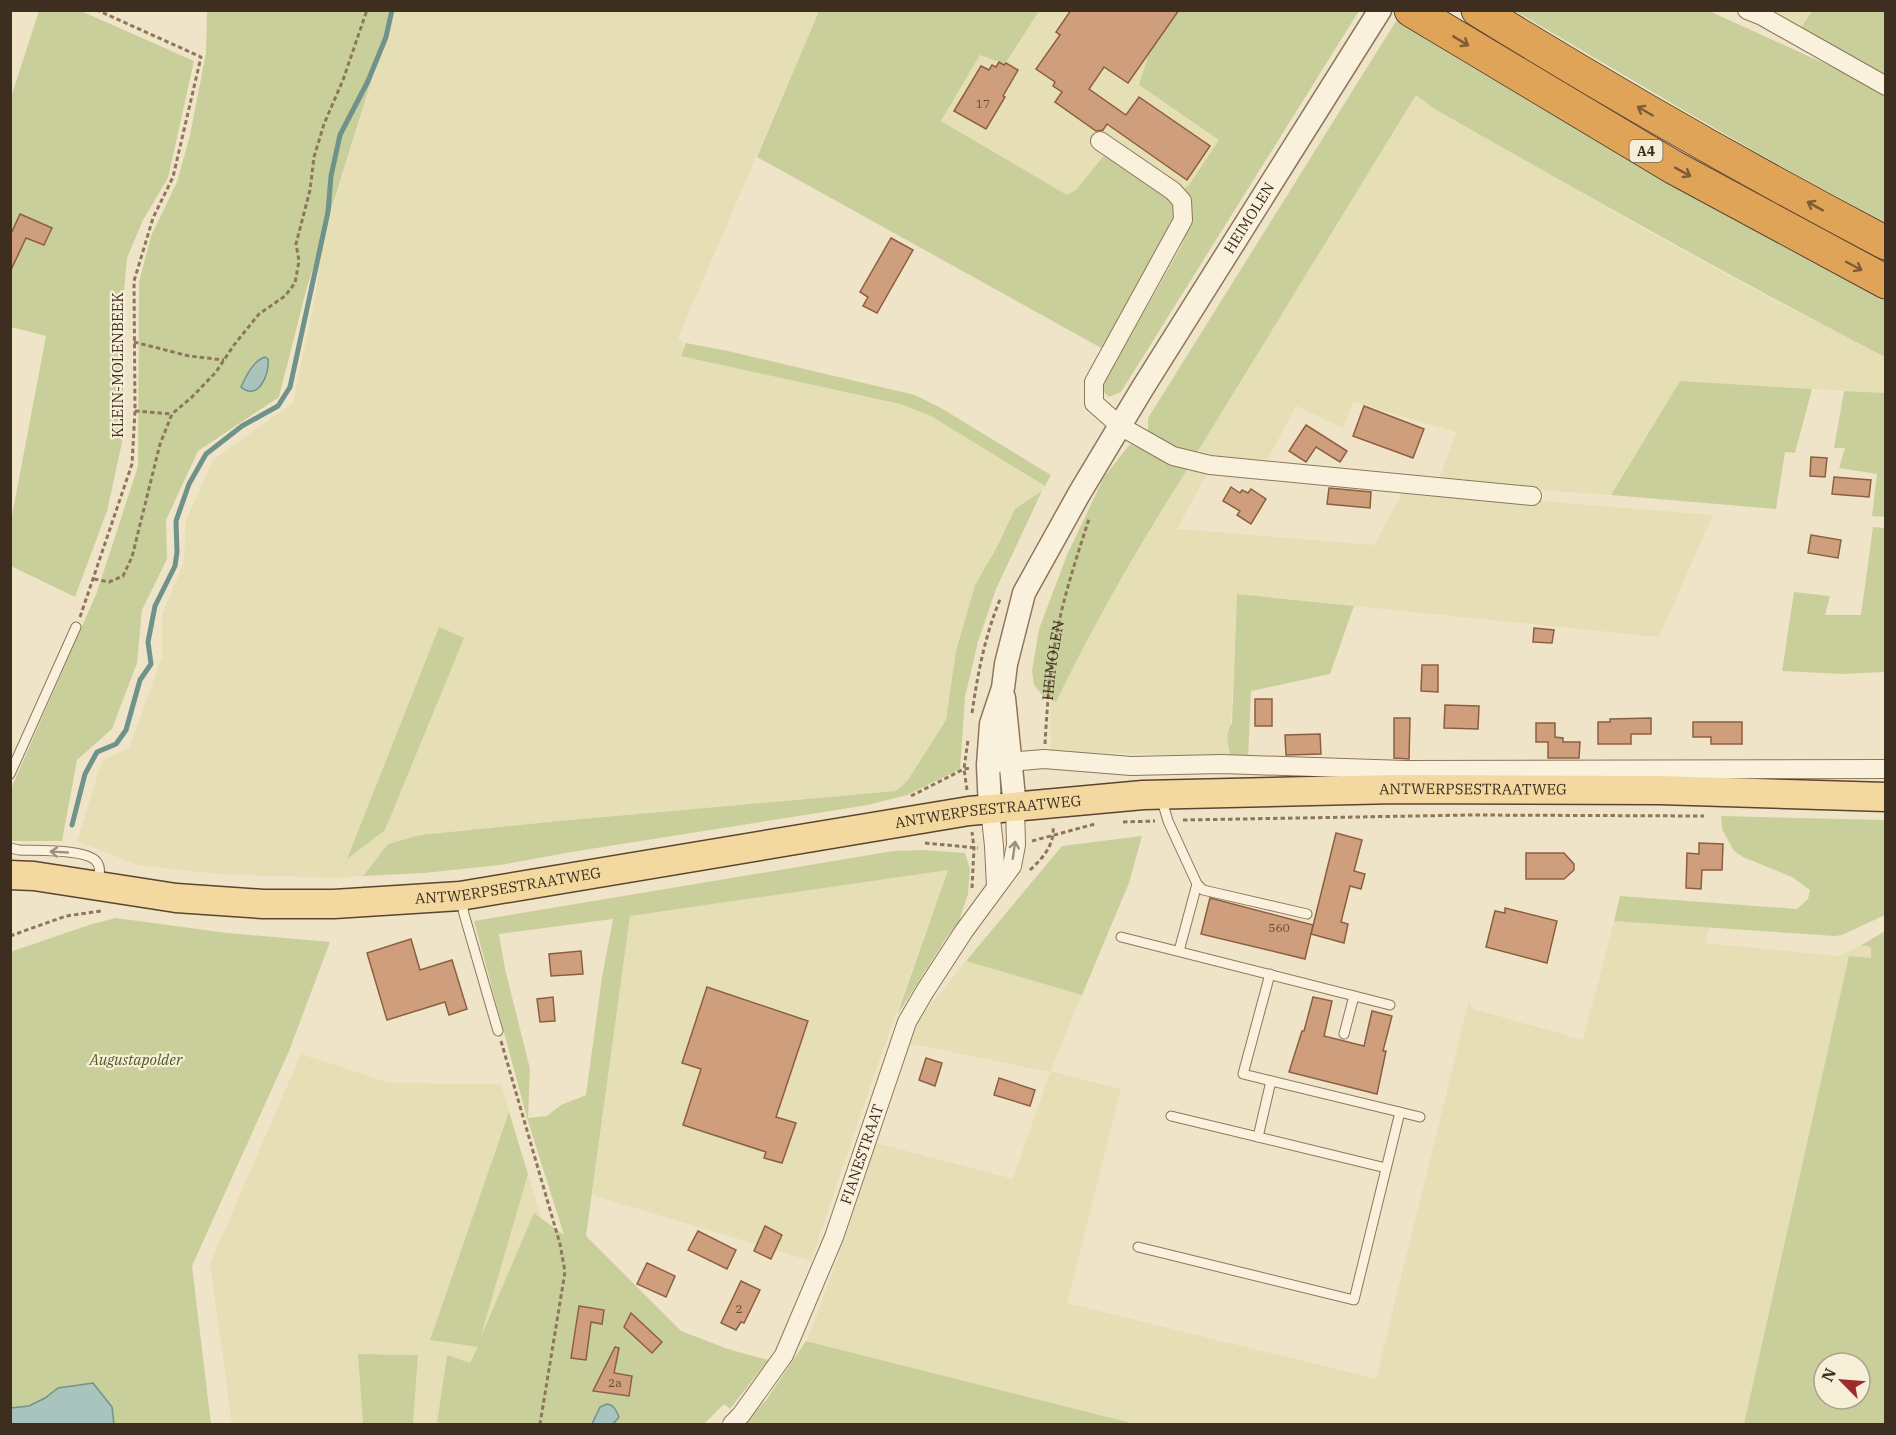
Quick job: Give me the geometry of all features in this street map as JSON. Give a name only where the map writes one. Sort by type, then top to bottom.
[{"type":"highway","name":"A4","points":[[1411,10],[1673,167],[1886,282]]},
{"type":"highway","name":"A4","points":[[1478,10],[1711,149],[1886,243]]},
{"type":"main road","name":"ANTWERPSESTRAATWEG","points":[[10,875],[176,898],[263,904],[334,904],[460,896],[1002,808],[1164,808],[1396,789],[1660,790],[1886,798]]},
{"type":"main road","name":"ANTWERPSESTRAATWEG","points":[[10,894],[58,880]]},
{"type":"street","name":"HEIMOLEN","points":[[1002,808],[988,765],[991,724],[1003,688],[1006,664],[1024,593],[1078,494],[1380,10]]},
{"type":"street","points":[[1747,10],[1762,16],[1886,86]]},
{"type":"street","points":[[1100,141],[1173,191],[1182,201],[1183,220],[1094,382],[1094,403],[1120,426],[1173,456],[1210,465],[1532,496]]},
{"type":"street","name":"HEIMOLEN","points":[[1002,808],[1011,762],[1003,688]]},
{"type":"street","name":"ANTWERPSESTRAATWEG","points":[[988,765],[1044,759],[1131,766],[1222,764],[1405,770],[1886,768]]},
{"type":"street","points":[[996,888],[994,846],[1002,808]]},
{"type":"street","name":"FIANESTRAAT","points":[[732,1425],[784,1355],[834,1237],[907,1022],[925,991],[1012,866],[1016,845],[1002,808]]},
{"type":"lane","points":[[10,774],[76,627]]},
{"type":"lane","points":[[1164,808],[1197,884],[1203,890],[1307,914]]},
{"type":"lane","points":[[10,848],[79,853],[90,856],[99,865],[98,887]]},
{"type":"lane","points":[[1179,951],[1197,884]]},
{"type":"lane","points":[[460,896],[498,1031]]},
{"type":"lane","points":[[1121,937],[1390,1005]]},
{"type":"lane","points":[[1270,975],[1244,1074],[1419,1117]]},
{"type":"lane","points":[[1344,1034],[1354,996]]},
{"type":"lane","points":[[1258,1137],[1271,1081]]},
{"type":"lane","points":[[1138,1247],[1354,1300],[1400,1112]]},
{"type":"lane","points":[[1172,1116],[1386,1168]]},
{"type":"path","name":"KLEIN-MOLENBEEK","points":[[76,627],[132,464],[135,411],[134,281],[153,218],[173,177],[201,57],[97,10]]},
{"type":"path","points":[[94,579],[109,582],[123,576],[132,557],[160,444],[172,414],[192,398],[216,372],[259,314],[285,296],[295,283],[299,261],[296,244],[310,190],[314,158],[324,124],[343,80],[367,10]]},
{"type":"path","points":[[134,342],[189,356],[224,360]]},
{"type":"path","points":[[135,411],[172,414]]},
{"type":"path","name":"HEIMOLEN","points":[[1044,759],[1047,696],[1055,642],[1072,571],[1091,514]]},
{"type":"path","name":"ANTWERPSESTRAATWEG","points":[[905,799],[964,768]]},
{"type":"path","name":"ANTWERPSESTRAATWEG","points":[[1112,822],[1164,808],[1471,815],[1708,816]]},
{"type":"path","name":"ANTWERPSESTRAATWEG","points":[[1054,836],[1101,822]]},
{"type":"path","points":[[10,936],[66,916]]},
{"type":"path","points":[[498,1031],[560,1244],[565,1272],[540,1425]]},
{"type":"shaded area","points":[[393,11],[819,11],[678,338],[685,344],[681,355],[900,404],[931,416],[1045,486],[1029,500],[975,585],[956,651],[946,720],[908,780],[896,791],[570,820],[373,862],[363,876],[339,878],[218,874],[138,865],[77,841],[102,761],[129,748],[162,657],[162,615],[184,561],[186,520],[213,460],[293,403],[316,293],[321,247]],"holes":[[[439,628],[463,639],[385,830],[348,858]]]},
{"type":"shaded area","points":[[1039,11],[1178,11],[1139,85],[1219,140],[1189,185],[1181,191],[1106,153],[1076,190],[1067,195],[941,121],[980,55],[1005,64]]},
{"type":"shaded area","points":[[1744,11],[1812,11],[1797,34]]},
{"type":"shaded area","points":[[1416,95],[1433,108],[1650,232],[1757,291],[1885,357],[1885,393],[1680,381],[1611,495],[1438,482],[1456,432],[1353,402],[1343,428],[1296,406],[1263,468],[1195,456]]},
{"type":"shaded area","points":[[1188,468],[1208,472],[1177,529],[1374,545],[1404,490],[1713,515],[1659,637],[1237,594],[1231,723],[1227,730],[1231,757],[1051,751],[1050,700],[1056,702],[1084,644]]},
{"type":"shaded area","points":[[948,870],[872,1081],[811,1261],[592,1195],[630,916]]},
{"type":"shaded area","points":[[1614,921],[1710,927],[1705,943],[1837,956],[1860,946],[1868,946],[1871,949],[1872,958],[1849,957],[1744,1424],[1135,1424],[807,1341],[844,1241],[876,1143],[1013,1179],[1050,1072],[908,1043],[924,1013],[966,961],[1082,995],[1050,1071],[1121,1089],[1067,1303],[1376,1379],[1469,1001],[1473,1009],[1583,1040]]},
{"type":"shaded area","points":[[301,1054],[390,1083],[501,1084],[509,1112],[430,1340],[478,1346],[528,1174],[558,1271],[516,1424],[413,1424],[418,1355],[358,1354],[363,1424],[232,1424],[210,1264]]},
{"type":"green space","points":[[39,11],[81,11],[194,61],[168,178],[143,220],[127,258],[123,302],[123,438],[107,511],[75,597],[11,566],[11,521],[46,336],[11,327],[11,97]]},
{"type":"green space","points":[[207,11],[393,11],[306,291],[279,397],[198,451],[166,520],[167,559],[142,610],[137,663],[112,729],[77,760],[62,841],[12,841],[10,791],[97,592],[138,466],[139,282],[151,236],[177,182],[190,135],[206,53]]},
{"type":"green space","points":[[819,11],[1039,11],[1005,64],[980,55],[941,121],[1067,195],[1076,190],[1106,153],[1169,196],[1178,206],[1178,214],[1103,349],[757,157]]},
{"type":"green space","points":[[1177,11],[1359,11],[1121,392],[1109,397],[1103,391],[1105,381],[1182,245],[1188,225],[1181,191],[1189,185],[1219,140],[1139,85],[1152,44]]},
{"type":"green space","points":[[1515,11],[1709,11],[1885,91],[1885,222],[1745,146]]},
{"type":"green space","points":[[1812,11],[1885,11],[1885,75],[1797,34]]},
{"type":"green space","points":[[1396,21],[1654,173],[1885,300],[1885,357],[1601,203],[1433,108],[1416,95],[1195,456],[1148,431],[1148,418]]},
{"type":"green space","points":[[686,343],[915,395],[941,408],[1051,475],[1045,486],[931,416],[900,404],[681,356]]},
{"type":"green space","points":[[1680,381],[1812,389],[1795,453],[1785,452],[1776,509],[1611,495]]},
{"type":"green space","points":[[1844,391],[1885,393],[1885,517],[1872,516],[1877,474],[1839,468],[1845,448],[1834,448]]},
{"type":"green space","points":[[1130,444],[1188,468],[1119,583],[1056,702],[1043,696],[1034,685],[1032,671],[1039,629],[1067,555],[1104,477]]},
{"type":"green space","points":[[1042,491],[996,589],[978,642],[965,697],[960,769],[907,795],[868,805],[500,865],[424,873],[363,876],[388,844],[421,835],[896,791],[908,780],[946,720],[956,651],[975,585],[996,549],[1015,509]]},
{"type":"green space","points":[[1873,527],[1885,528],[1885,672],[1842,674],[1782,671],[1794,592],[1830,596],[1825,615],[1861,615]]},
{"type":"green space","points":[[1237,594],[1354,606],[1330,674],[1251,691],[1248,760],[1231,757],[1227,739],[1232,723]]},
{"type":"green space","points":[[439,627],[464,638],[385,830],[347,859]]},
{"type":"green space","points":[[1721,816],[1885,820],[1885,915],[1835,936],[1614,921],[1620,896],[1797,909],[1808,899],[1810,890],[1792,877],[1734,851],[1722,829]]},
{"type":"green space","points":[[1142,836],[1129,883],[1082,995],[966,961],[1062,846]]},
{"type":"green space","points":[[924,850],[965,853],[970,869],[968,894],[958,924],[947,937],[897,1015],[948,870],[630,916],[586,1236],[681,1331],[728,1349],[768,1360],[730,1409],[724,1404],[704,1424],[437,1424],[447,1355],[470,1363],[478,1347],[430,1340],[509,1112],[528,1174],[480,1339],[534,1213],[564,1235],[527,1118],[474,921],[893,851]],"holes":[[[613,919],[602,977],[586,1095],[561,1105],[547,1116],[528,1118],[530,1069],[505,969],[499,934]]]},
{"type":"green space","name":"Augustapolder","points":[[116,918],[227,933],[330,942],[289,1051],[192,1266],[211,1424],[11,1424],[10,952]]},
{"type":"green space","points":[[1885,931],[1885,1424],[1744,1424],[1849,956],[1871,958],[1871,948],[1860,946]]},
{"type":"green space","points":[[806,1341],[1135,1424],[744,1424],[767,1399]]},
{"type":"green space","points":[[358,1354],[418,1355],[413,1424],[363,1424]]},
{"type":"water","points":[[265,357],[268,359],[268,365],[262,384],[258,389],[247,391],[241,387],[253,365]]},
{"type":"water","points":[[93,1383],[112,1407],[114,1424],[11,1424],[11,1408],[29,1406],[58,1388]]},
{"type":"water","points":[[607,1404],[616,1410],[619,1417],[613,1424],[592,1424],[600,1407]]},
{"type":"building","points":[[1071,10],[1179,10],[1128,83],[1104,67],[1089,89],[1126,115],[1139,97],[1210,146],[1187,180],[1107,124],[1103,130],[1096,131],[1055,102],[1062,92],[1053,86],[1055,82],[1036,69],[1060,35],[1056,32]]},
{"type":"building","points":[[999,62],[1018,70],[986,129],[954,111],[981,66],[989,70],[992,65],[996,67]]},
{"type":"building","points":[[20,214],[52,228],[44,245],[26,238],[10,272],[10,236]]},
{"type":"building","points":[[891,238],[913,250],[877,313],[863,306],[868,297],[860,292]]},
{"type":"building","points":[[1364,406],[1424,429],[1413,458],[1353,436]]},
{"type":"building","points":[[1306,425],[1347,451],[1340,462],[1316,447],[1306,462],[1289,451]]},
{"type":"building","points":[[1811,457],[1827,458],[1825,477],[1810,476]]},
{"type":"building","points":[[1834,477],[1871,480],[1869,497],[1832,494]]},
{"type":"building","points":[[1231,487],[1240,493],[1242,490],[1248,493],[1251,489],[1266,499],[1251,524],[1237,515],[1240,511],[1223,501]]},
{"type":"building","points":[[1329,488],[1371,492],[1370,508],[1327,504]]},
{"type":"building","points":[[1811,535],[1841,540],[1838,558],[1808,553]]},
{"type":"building","points":[[1534,628],[1554,630],[1552,643],[1533,642]]},
{"type":"building","points":[[1422,665],[1438,665],[1438,692],[1421,691]]},
{"type":"building","points":[[1255,699],[1272,699],[1272,726],[1255,726]]},
{"type":"building","points":[[1445,705],[1479,706],[1478,729],[1444,728]]},
{"type":"building","points":[[1394,718],[1410,718],[1409,759],[1394,758]]},
{"type":"building","points":[[1651,718],[1651,734],[1631,734],[1631,744],[1598,744],[1598,722],[1610,722],[1610,719]]},
{"type":"building","points":[[1693,722],[1742,722],[1742,744],[1711,744],[1711,737],[1693,737]]},
{"type":"building","points":[[1536,723],[1555,723],[1555,737],[1563,738],[1563,742],[1580,742],[1579,758],[1548,758],[1548,742],[1536,742]]},
{"type":"building","points":[[1320,734],[1321,754],[1286,755],[1285,735]]},
{"type":"building","points":[[1336,833],[1362,840],[1354,871],[1365,874],[1361,889],[1350,886],[1341,922],[1348,924],[1344,943],[1311,934]]},
{"type":"building","points":[[1699,843],[1723,844],[1722,870],[1702,870],[1701,889],[1686,888],[1687,853],[1699,854]]},
{"type":"building","points":[[1526,853],[1564,853],[1574,864],[1574,870],[1564,879],[1526,879]]},
{"type":"building","points":[[1210,898],[1313,925],[1305,959],[1201,934]]},
{"type":"building","points":[[1505,908],[1557,921],[1547,963],[1486,947],[1495,911],[1505,913]]},
{"type":"building","points":[[411,939],[420,970],[452,960],[467,1009],[449,1015],[445,1002],[387,1020],[367,953]]},
{"type":"building","points":[[581,951],[583,974],[551,976],[549,954]]},
{"type":"building","points":[[707,987],[808,1021],[776,1117],[796,1123],[782,1163],[764,1158],[766,1152],[683,1125],[701,1069],[682,1063]]},
{"type":"building","points":[[553,997],[555,1021],[540,1022],[537,999]]},
{"type":"building","points":[[1313,997],[1332,1001],[1324,1036],[1364,1046],[1372,1011],[1392,1016],[1383,1051],[1386,1051],[1377,1094],[1289,1072]]},
{"type":"building","points":[[926,1058],[942,1063],[935,1086],[919,1080]]},
{"type":"building","points":[[999,1078],[1035,1090],[1030,1106],[994,1095]]},
{"type":"building","points":[[765,1226],[782,1235],[771,1259],[754,1251]]},
{"type":"building","points":[[698,1231],[736,1250],[727,1269],[688,1250]]},
{"type":"building","points":[[647,1263],[675,1276],[666,1297],[637,1284]]},
{"type":"building","points":[[741,1281],[760,1290],[744,1323],[741,1322],[736,1330],[721,1323]]},
{"type":"building","points":[[579,1306],[604,1310],[602,1324],[591,1322],[586,1360],[571,1358]]},
{"type":"building","points":[[631,1313],[662,1342],[652,1353],[624,1327]]},
{"type":"building","points":[[615,1347],[619,1348],[614,1373],[632,1376],[629,1396],[593,1391]]},
{"type":"waterway","points":[[72,825],[85,774],[97,752],[116,744],[126,730],[140,680],[151,664],[148,642],[155,606],[175,566],[176,521],[189,484],[206,454],[242,426],[278,406],[290,387],[328,212],[331,176],[340,135],[368,81],[386,37],[392,10]]}]
